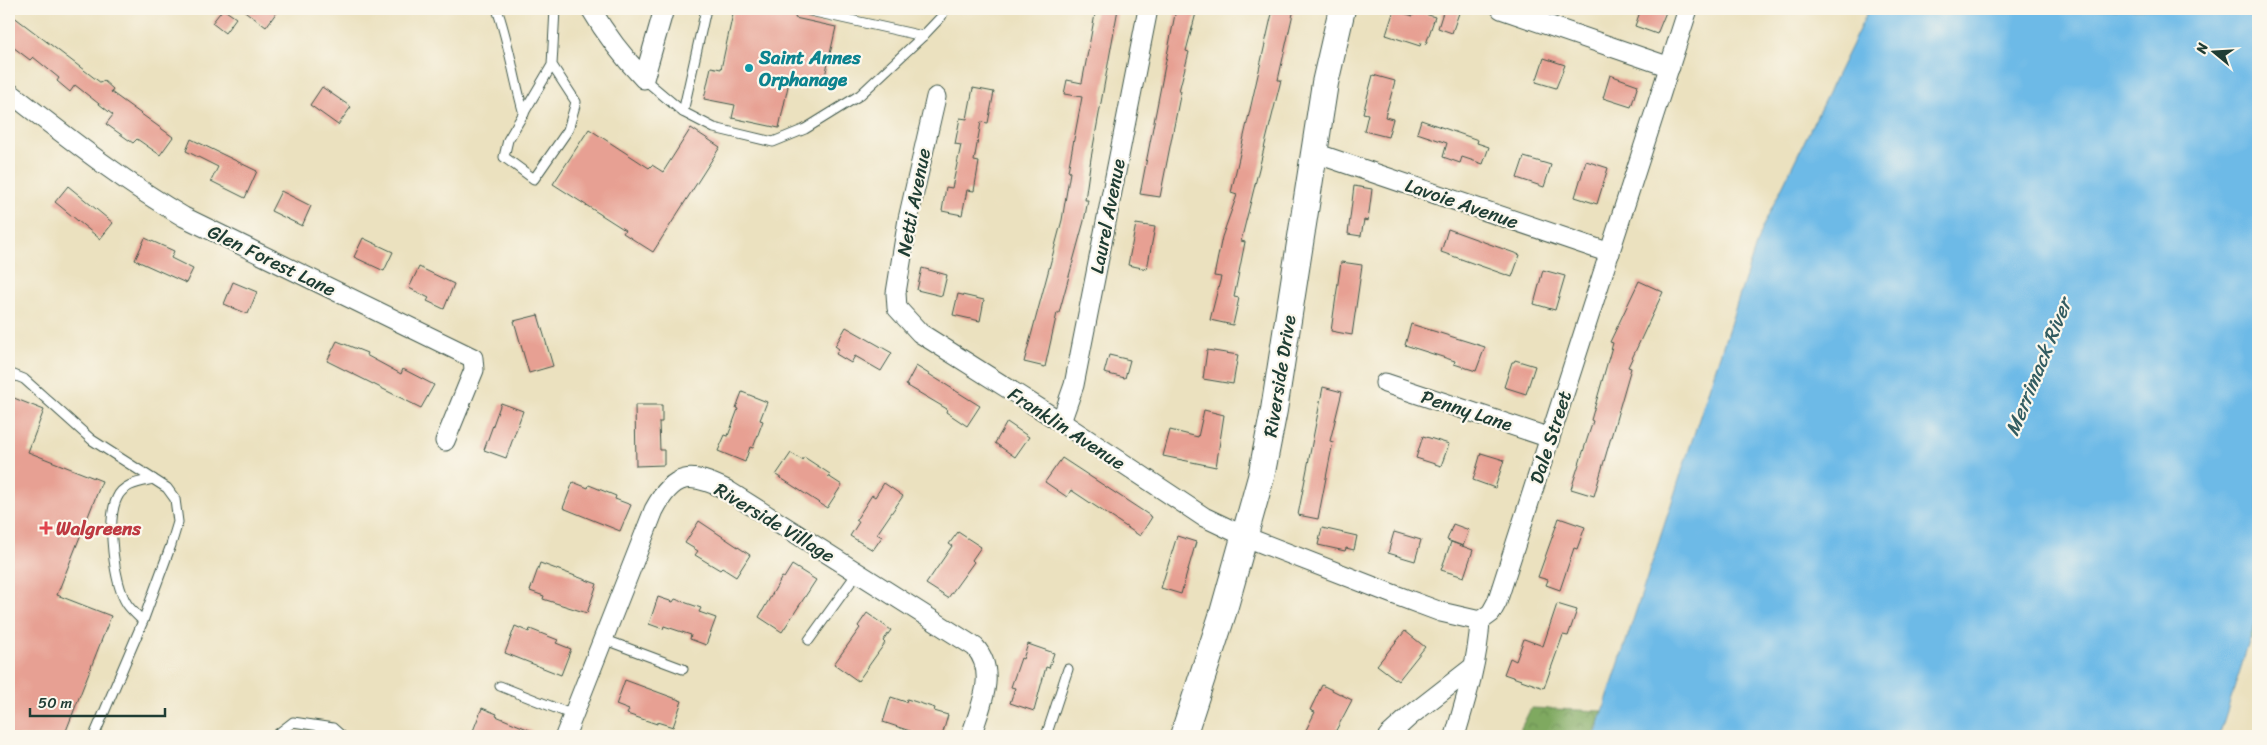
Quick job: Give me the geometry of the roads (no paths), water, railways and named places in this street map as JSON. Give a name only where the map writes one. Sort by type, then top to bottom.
[{"type":"main road","name":"Riverside Drive","points":[[1183,736],[1246,537],[1261,477],[1274,410],[1325,82],[1342,9]]},
{"type":"street","points":[[591,9],[608,38],[625,60],[644,79],[664,9]]},
{"type":"street","name":"Laurel Avenue","points":[[1061,422],[1074,385],[1148,9]]},
{"type":"street","points":[[1501,9],[1670,67]]},
{"type":"street","name":"Dale Street","points":[[1480,621],[1491,613],[1497,602],[1688,9]]},
{"type":"street","name":"Glen Forest Lane","points":[[9,92],[95,158],[156,201],[184,217],[473,358],[474,370],[445,441]]},
{"type":"street","name":"Netti Avenue","points":[[897,308],[896,293],[908,219],[936,97]]},
{"type":"street","name":"Lavoie Avenue","points":[[1315,153],[1610,253]]},
{"type":"street","name":"Franklin Avenue","points":[[897,308],[920,333],[1003,388],[1061,422],[1204,517],[1246,537]]},
{"type":"street","name":"Penny Lane","points":[[1385,383],[1550,438]]},
{"type":"street","name":"Riverside Village","points":[[565,736],[654,510],[662,496],[679,480],[691,477],[703,479],[727,490],[967,640],[982,655],[986,663],[987,680],[971,736]]},
{"type":"street","points":[[1246,537],[1441,612],[1480,621],[1473,667],[1455,736]]},
{"type":"street","points":[[1388,736],[1410,716],[1473,667]]},
{"type":"lane","points":[[497,9],[507,38],[512,72],[524,114]]},
{"type":"lane","points":[[552,64],[576,102],[568,130],[534,179],[504,157],[508,140],[552,64],[555,9]]},
{"type":"lane","points":[[683,112],[706,9]]},
{"type":"lane","points":[[644,79],[683,112],[714,128],[773,142],[805,129],[860,95],[923,36],[941,17],[944,9]]},
{"type":"lane","points":[[810,11],[923,36]]},
{"type":"lane","points":[[9,373],[24,379],[92,440],[167,488],[175,499],[178,522],[143,622],[94,736]]},
{"type":"lane","points":[[143,622],[126,603],[116,577],[112,515],[117,497],[124,490],[132,484],[153,479]]},
{"type":"lane","points":[[809,640],[858,572]]},
{"type":"lane","points":[[603,639],[683,669]]},
{"type":"lane","points":[[1046,736],[1068,669]]},
{"type":"lane","points":[[500,686],[573,715]]},
{"type":"lane","points":[[275,736],[293,722],[333,728],[342,736]]},
{"type":"water","name":"Merrimack River","points":[[1869,9],[2258,9],[2258,614],[2219,736],[1595,736],[1761,230]]},
{"type":"place","name":"Saint Annes Orphanage","points":[[749,68]]},
{"type":"place","name":"Walgreens","points":[[46,528]]}]
